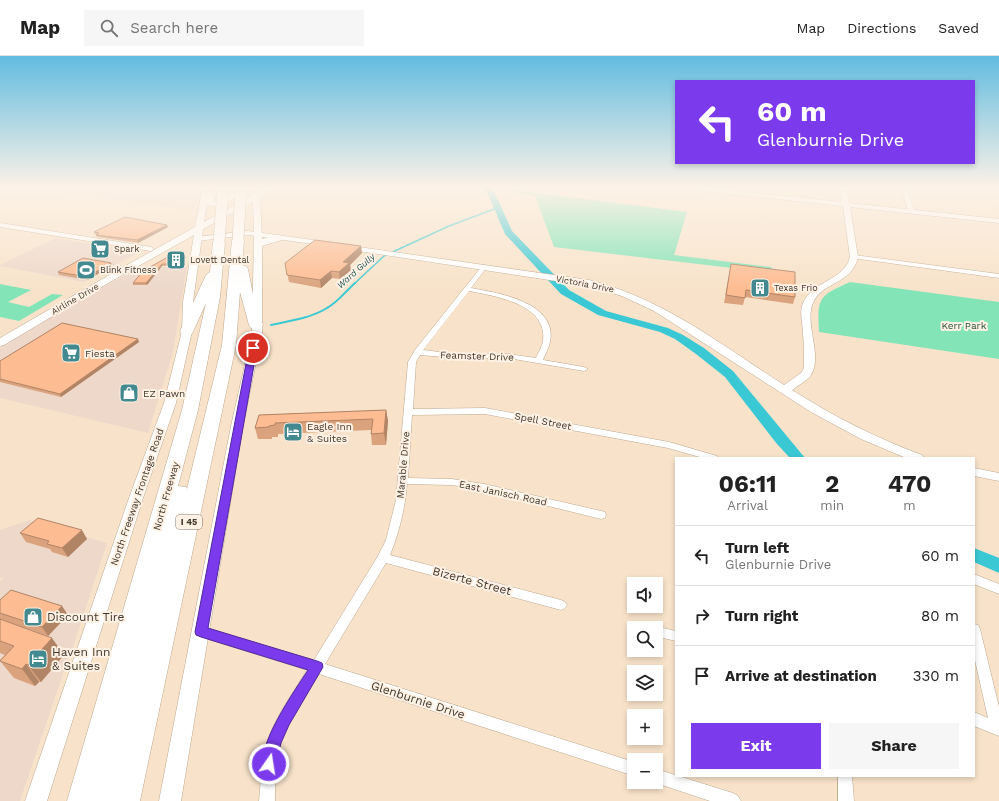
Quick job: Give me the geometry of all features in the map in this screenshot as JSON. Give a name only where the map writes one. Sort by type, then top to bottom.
[{"type":"highway","name":"North Freeway","points":[[126,801],[229,345],[231,221]]},
{"type":"highway","name":"North Freeway","points":[[102,801],[221,318],[231,243],[231,221]]},
{"type":"highway","name":"North Freeway","points":[[80,801],[190,410],[214,297],[217,268],[231,243]]},
{"type":"highway","points":[[231,243],[256,325]]},
{"type":"highway","points":[[187,331],[209,278],[217,268]]},
{"type":"main road","name":"North Freeway Frontage Road","points":[[36,801],[136,498],[170,403],[187,331],[188,302],[201,221]]},
{"type":"main road","name":"Airline Drive","points":[[95,284],[169,246],[207,221]]},
{"type":"main road","points":[[170,801],[238,426],[257,333],[258,221]]},
{"type":"main road","name":"Airline Drive","points":[[0,335],[21,326],[95,284],[151,249],[200,225]]},
{"type":"main road","points":[[258,240],[261,242],[279,238]]},
{"type":"main road","points":[[169,246],[178,243],[197,241]]},
{"type":"main road","points":[[144,260],[146,255],[153,251],[151,249]]},
{"type":"main road","name":"Airline Drive","points":[[0,343],[21,326]]},
{"type":"street","points":[[784,390],[806,375],[809,368],[806,310],[812,296],[820,288],[849,272],[854,264],[849,221]]},
{"type":"street","points":[[0,225],[151,249]]},
{"type":"street","points":[[197,241],[241,233],[258,240]]},
{"type":"street","name":"Victoria Drive","points":[[279,238],[384,252],[606,286],[652,304],[809,406],[851,430],[892,450],[915,457]]},
{"type":"street","points":[[854,257],[999,277]]},
{"type":"street","name":"Marable Drive","points":[[267,801],[269,764],[274,742],[284,720],[383,558],[391,540],[401,500],[412,362],[418,352],[484,267]]},
{"type":"street","points":[[467,289],[509,297],[520,301],[536,312],[547,327],[548,336],[544,351],[539,360]]},
{"type":"street","name":"Feamster Drive","points":[[418,352],[456,356],[508,356],[539,360],[584,369]]},
{"type":"street","name":"Spell Street","points":[[408,412],[485,411],[680,448],[711,457]]},
{"type":"street","points":[[975,472],[999,477]]},
{"type":"street","name":"East Janisch Road","points":[[402,481],[452,482],[484,487],[601,515]]},
{"type":"street","name":"Bizerte Street","points":[[383,558],[561,605]]},
{"type":"street","points":[[975,579],[999,589]]},
{"type":"street","name":"Glenburnie Drive","points":[[201,632],[317,667],[627,767]]},
{"type":"street","points":[[663,633],[675,636]]},
{"type":"street","points":[[975,633],[998,729]]},
{"type":"street","points":[[975,719],[998,729]]},
{"type":"street","points":[[845,777],[846,801]]},
{"type":"street","points":[[663,778],[733,801]]},
{"type":"shaded area","points":[[56,238],[139,252],[84,282],[0,266]]},
{"type":"shaded area","points":[[141,267],[187,267],[173,352],[148,433],[0,398],[0,347],[100,288]]},
{"type":"shaded area","points":[[29,520],[107,543],[72,650],[0,627],[0,581],[3,579],[0,577],[0,530]]},
{"type":"shaded area","points":[[0,630],[70,653],[20,801],[0,801]]},
{"type":"green space","points":[[544,221],[684,221],[674,255],[771,267],[774,273],[554,247]]},
{"type":"green space","name":"Kerr Park","points":[[850,282],[999,302],[999,359],[819,332],[818,320],[822,299],[832,291]]},
{"type":"green space","points":[[0,284],[31,290],[8,302],[29,307],[52,294],[63,295],[19,321],[0,317]]},
{"type":"building","points":[[117,221],[145,221],[167,225],[137,240],[96,235],[99,233],[94,232]]},
{"type":"building","points":[[315,240],[361,246],[343,262],[349,263],[339,272],[331,271],[320,280],[287,275],[285,263]]},
{"type":"building","points":[[175,253],[185,256],[169,264],[162,264],[146,283],[133,283],[143,271]]},
{"type":"building","name":"Blink Fitness","points":[[83,258],[111,263],[87,277],[58,272]]},
{"type":"building","name":"Texas Frio","points":[[731,264],[795,272],[795,297],[746,290],[745,298],[726,295]]},
{"type":"building","name":"Fiesta","points":[[62,323],[138,339],[60,394],[0,379],[0,361]]},
{"type":"building","points":[[386,410],[384,433],[371,434],[373,419],[275,423],[275,425],[269,427],[255,428],[259,415]]},
{"type":"building","points":[[38,518],[82,530],[62,548],[47,544],[49,541],[20,533]]},
{"type":"building","points":[[11,590],[62,606],[42,627],[0,613],[0,600]]},
{"type":"building","points":[[0,619],[52,638],[28,665],[26,664],[22,669],[0,661],[14,646],[0,641]]},
{"type":"waterway","name":"Ward Gully","points":[[354,284],[384,256],[463,221]]},
{"type":"waterway","points":[[503,221],[508,232],[565,292],[602,313],[664,330],[679,337],[700,351],[729,374],[782,441],[797,457]]},
{"type":"waterway","name":"Ward Gully","points":[[271,325],[300,319],[321,311],[335,303],[354,284]]},
{"type":"waterway","points":[[975,555],[999,566]]},
{"type":"place","name":"Spark","points":[[100,249]]},
{"type":"place","name":"Lovett Dental","points":[[176,260]]},
{"type":"place","name":"Blink Fitness","points":[[86,270]]},
{"type":"place","name":"Texas Frio","points":[[760,288]]},
{"type":"place","name":"Fiesta","points":[[71,353]]},
{"type":"place","name":"EZ Pawn","points":[[129,393]]},
{"type":"place","name":"Eagle Inn & Suites","points":[[293,432]]},
{"type":"place","name":"Discount Tire","points":[[33,617]]},
{"type":"place","name":"Haven Inn & Suites","points":[[38,659]]},
{"type":"route","points":[[253,348],[201,632],[317,667],[284,720],[274,742],[269,764]]}]
